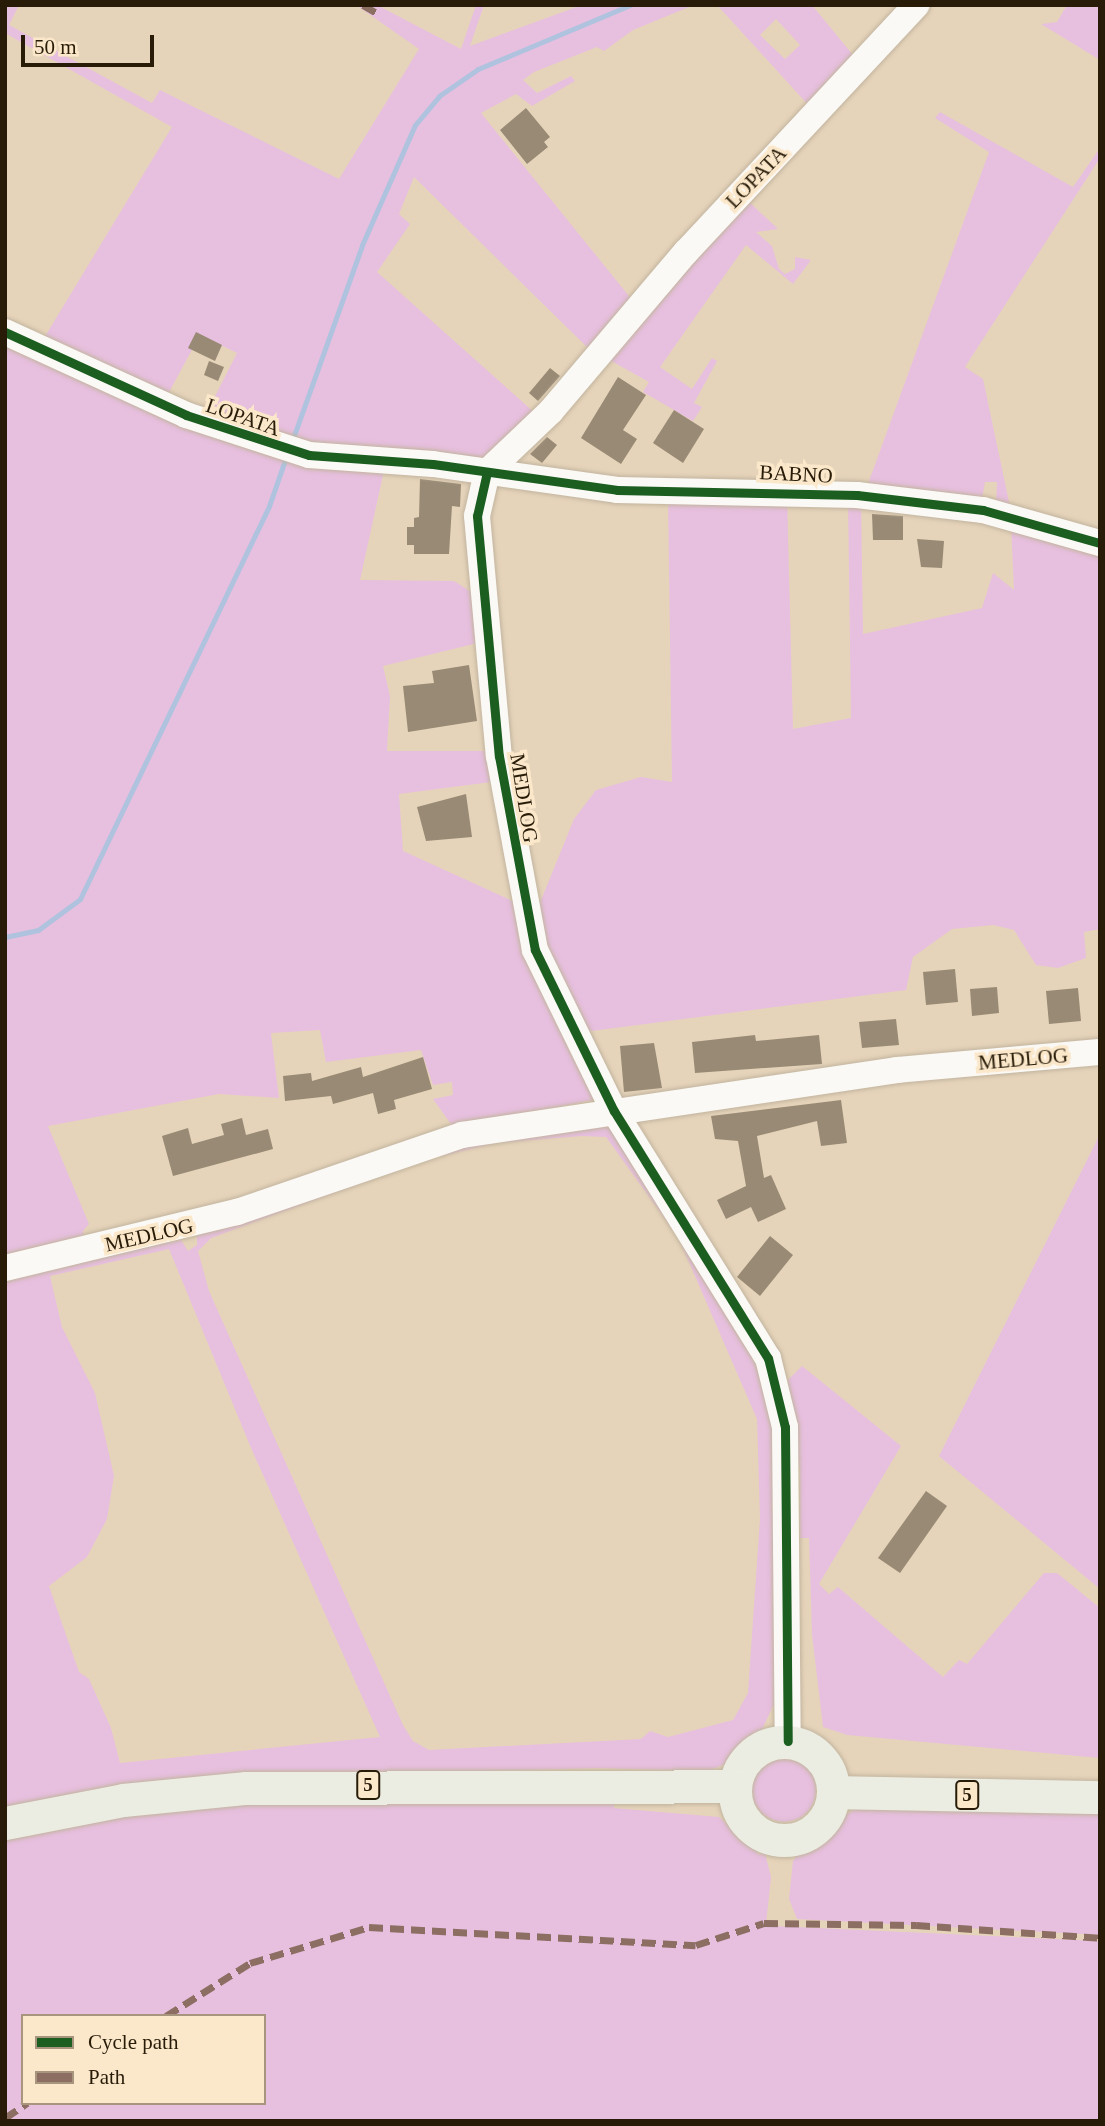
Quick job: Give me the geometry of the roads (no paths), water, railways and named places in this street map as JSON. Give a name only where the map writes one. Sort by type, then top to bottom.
[{"type":"main road","points":[[788,1741],[824,1760],[834,1792],[822,1823],[805,1836],[772,1839],[742,1817],[734,1786],[751,1754],[788,1741]]},
{"type":"main road","name":"5","points":[[5,1824],[124,1800],[246,1788],[734,1786]]},
{"type":"main road","name":"5","points":[[834,1792],[1100,1797]]},
{"type":"street","name":"LOPATA","points":[[5,332],[146,398],[267,444],[309,455],[487,472],[551,411],[686,252],[916,5]]},
{"type":"street","name":"BABNO","points":[[487,472],[617,490],[857,495],[983,510],[1100,543]]},
{"type":"street","name":"MEDLOG","points":[[487,472],[477,516],[483,595],[499,756],[525,909],[535,950],[614,1111]]},
{"type":"street","name":"MEDLOG","points":[[5,1268],[237,1212],[462,1135],[897,1070],[1100,1052]]},
{"type":"street","points":[[614,1111],[768,1358],[785,1427],[788,1741]]},
{"type":"waterway","points":[[292,441],[362,245],[415,125],[439,96],[478,69],[630,5]]},
{"type":"waterway","points":[[5,937],[38,930],[80,899],[269,506],[286,457]]}]
